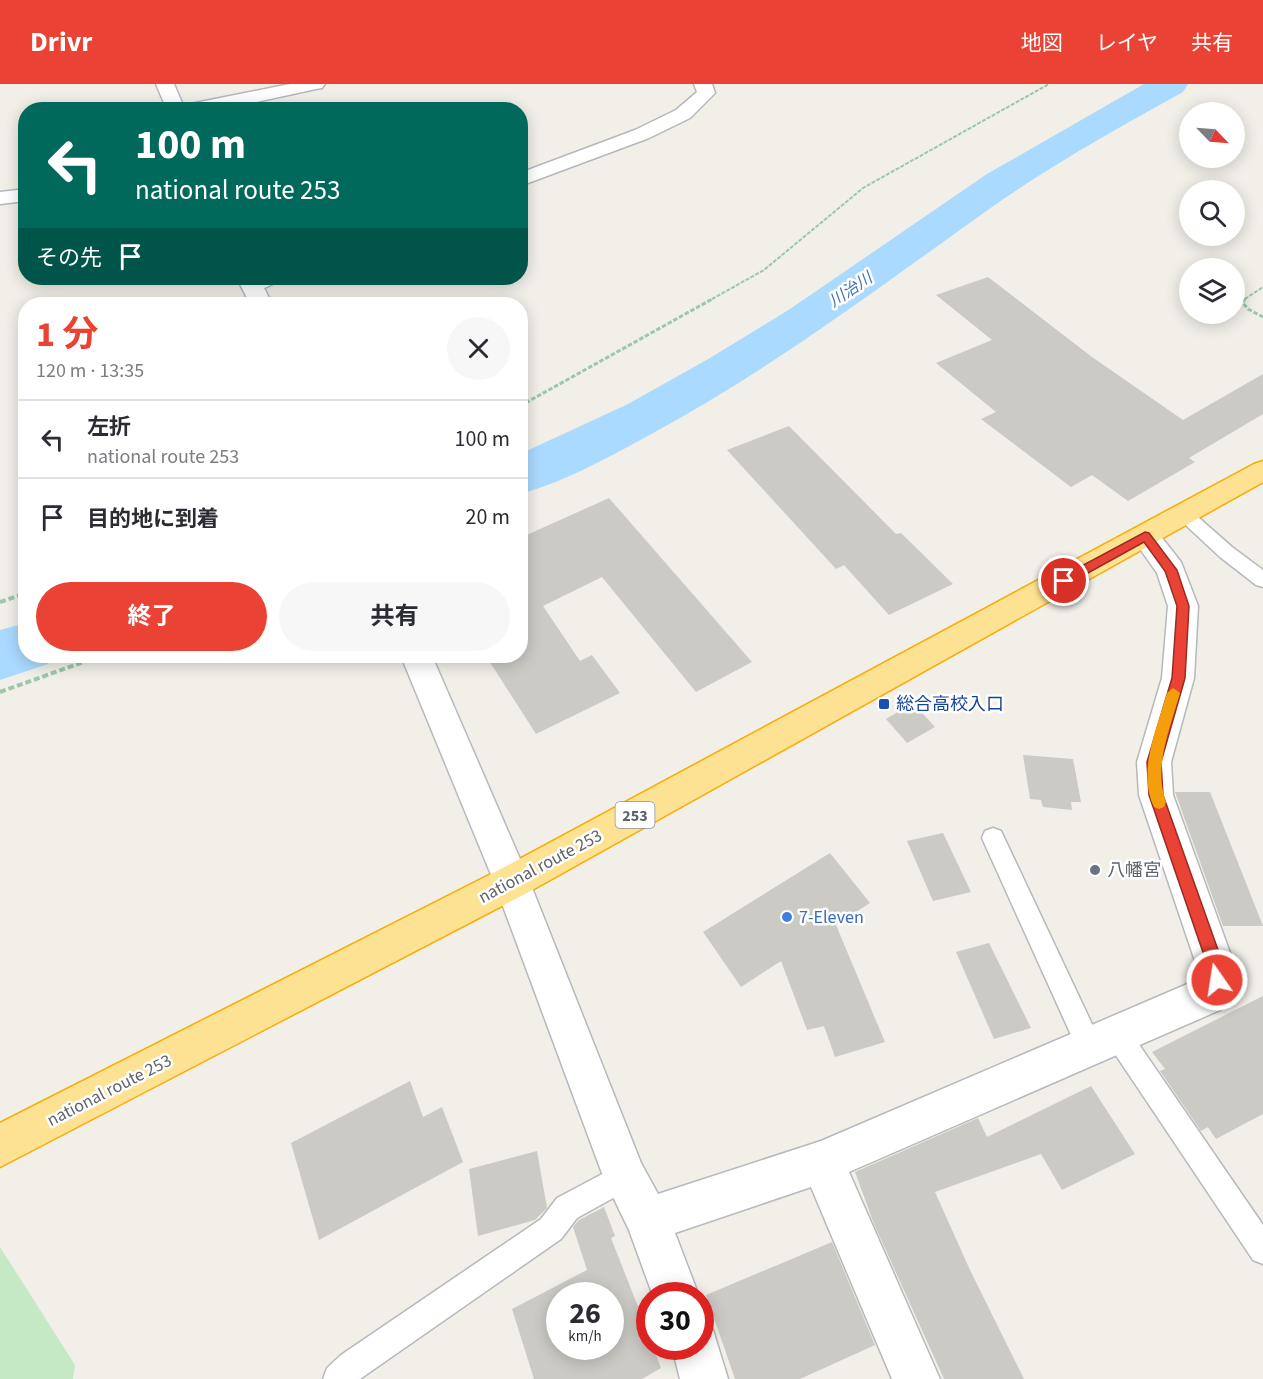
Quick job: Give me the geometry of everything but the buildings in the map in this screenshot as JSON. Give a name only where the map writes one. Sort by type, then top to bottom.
[{"type":"highway","name":"national route 253","points":[[0,1146],[512,882],[1263,470]]},
{"type":"street","points":[[165,84],[173,102]]},
{"type":"street","points":[[229,102],[316,84]]},
{"type":"street","points":[[528,177],[642,134],[683,114],[706,93],[703,84]]},
{"type":"street","points":[[0,198],[18,196]]},
{"type":"street","points":[[648,1220],[822,1162],[1206,996],[1217,980],[1215,964],[1156,795],[1154,762],[1178,678],[1183,606],[1171,570],[1145,536]]},
{"type":"street","points":[[419,663],[512,882],[625,1176],[648,1220],[671,1282]]},
{"type":"street","points":[[822,1162],[916,1379]]},
{"type":"street","points":[[699,1360],[704,1379]]},
{"type":"lane","points":[[1184,514],[1226,552],[1263,580]]},
{"type":"lane","points":[[993,838],[1104,1042],[1263,1250]]},
{"type":"lane","points":[[338,1379],[361,1359],[551,1229],[567,1208],[625,1176]]},
{"type":"path","points":[[528,402],[764,270],[864,188],[1049,84]]},
{"type":"path","points":[[1263,287],[1245,298],[1243,303],[1248,309],[1263,317]]},
{"type":"path","points":[[0,602],[18,596]]},
{"type":"path","points":[[0,692],[81,663]]},
{"type":"green space","points":[[0,1247],[75,1365],[73,1379],[0,1379]]},
{"type":"waterway","name":"川治川","points":[[528,472],[605,437],[728,369],[845,293],[1001,183],[1170,84]]},
{"type":"waterway","name":"川治川","points":[[0,655],[18,649]]},
{"type":"slow traffic","points":[[1159,802],[1156,795],[1154,762],[1173,693]]},
{"type":"place","name":"総合高校入口","points":[[884,704]]},
{"type":"place","name":"八幡宮","points":[[1095,870]]},
{"type":"place","name":"7-Eleven","points":[[787,917]]},
{"type":"route","points":[[1064,581],[1145,536],[1171,570],[1183,606],[1178,678],[1154,762],[1156,795],[1215,964],[1217,980]]}]
